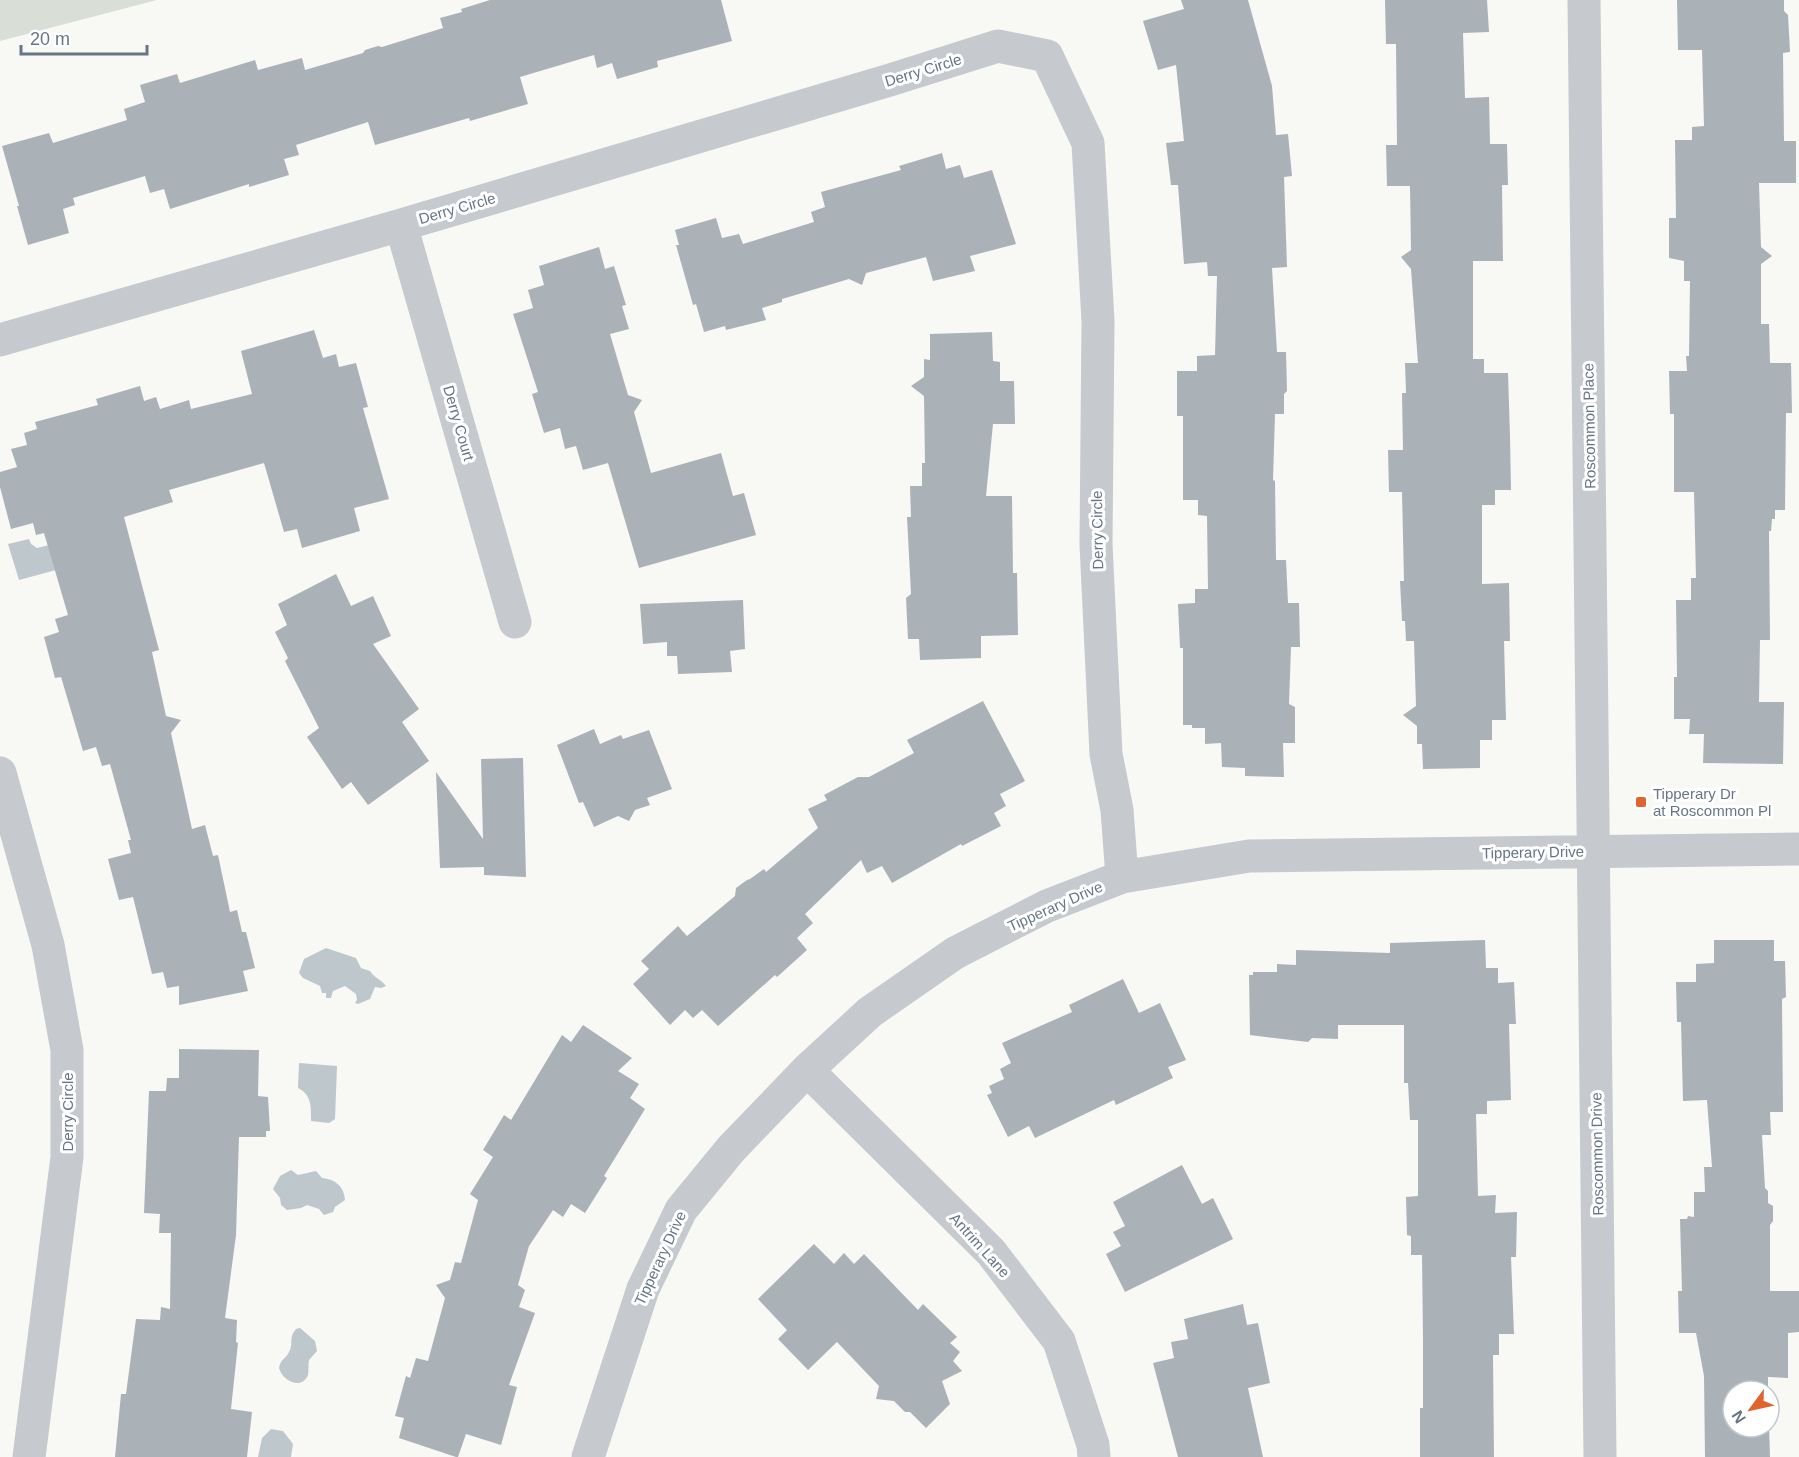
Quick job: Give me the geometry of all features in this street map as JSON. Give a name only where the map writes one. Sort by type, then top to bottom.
[{"type":"street","name":"Roscommon Place","points":[[1584,0],[1592,851]]},
{"type":"street","name":"Derry Circle","points":[[0,339],[401,225],[998,46],[1047,57],[1088,143],[1098,321],[1096,544],[1104,719],[1106,754],[1118,819],[1122,877]]},
{"type":"street","name":"Derry Court","points":[[401,225],[515,622]]},
{"type":"street","name":"Derry Circle","points":[[0,773],[48,945],[67,1050],[67,1157],[29,1457]]},
{"type":"street","name":"Tipperary Drive","points":[[588,1457],[643,1289],[681,1210],[731,1149],[807,1070],[870,1012],[955,953],[1047,906],[1122,877],[1249,856],[1799,849]]},
{"type":"street","name":"Roscommon Drive","points":[[1592,851],[1600,1457]]},
{"type":"street","name":"Antrim Lane","points":[[807,1070],[990,1252],[1059,1341],[1094,1445],[1094,1457]]},
{"type":"shaded area","points":[[0,0],[157,0],[0,41]]},
{"type":"shaded area","points":[[29,539],[31,544],[37,548],[49,545],[56,570],[19,580],[8,544]]},
{"type":"shaded area","points":[[326,948],[356,958],[361,968],[370,971],[386,986],[375,987],[370,999],[358,1004],[355,1003],[356,994],[345,986],[333,991],[331,998],[326,998],[326,993],[322,993],[320,986],[303,978],[299,973],[304,959]]},
{"type":"shaded area","points":[[299,1063],[337,1066],[335,1119],[329,1123],[311,1121],[311,1106],[308,1098],[298,1088]]},
{"type":"shaded area","points":[[291,1170],[298,1175],[316,1171],[322,1178],[338,1184],[345,1200],[335,1207],[333,1212],[324,1215],[319,1209],[307,1205],[287,1210],[281,1205],[280,1198],[273,1189],[280,1176]]},
{"type":"shaded area","points":[[300,1328],[315,1341],[317,1351],[309,1360],[308,1375],[305,1380],[297,1383],[288,1380],[279,1368],[288,1354],[294,1332]]},
{"type":"shaded area","points":[[271,1429],[283,1431],[293,1444],[291,1457],[258,1457],[262,1438]]},
{"type":"building","points":[[490,0],[721,0],[732,41],[657,61],[658,67],[617,79],[612,63],[597,68],[594,55],[520,77],[528,104],[375,145],[368,122],[296,145],[299,155],[284,159],[289,175],[249,187],[249,184],[170,209],[164,189],[150,193],[145,176],[73,198],[75,205],[63,209],[69,233],[28,245],[2,146],[49,133],[53,143],[127,120],[124,109],[145,102],[140,85],[177,74],[180,83],[255,60],[258,70],[302,58],[305,70],[443,28],[440,18],[462,12],[461,9]]},
{"type":"building","points":[[1181,0],[1248,0],[1272,86],[1276,135],[1288,134],[1292,176],[1284,177],[1287,267],[1272,268],[1277,352],[1286,352],[1287,391],[1284,394],[1284,414],[1275,414],[1273,480],[1275,481],[1276,560],[1286,560],[1288,603],[1299,603],[1300,647],[1291,647],[1289,704],[1295,707],[1295,743],[1283,743],[1284,777],[1245,776],[1245,768],[1222,767],[1221,743],[1205,744],[1205,728],[1183,725],[1183,648],[1180,648],[1178,604],[1195,603],[1195,589],[1208,589],[1207,516],[1198,515],[1198,500],[1183,500],[1183,416],[1177,416],[1177,371],[1197,371],[1197,356],[1215,355],[1217,276],[1208,276],[1207,262],[1184,264],[1178,185],[1171,185],[1166,143],[1184,141],[1176,65],[1158,70],[1143,21],[1184,9]]},
{"type":"building","points":[[1385,0],[1487,0],[1489,32],[1463,33],[1465,98],[1489,97],[1490,144],[1507,144],[1508,185],[1502,185],[1503,261],[1473,261],[1473,359],[1484,359],[1484,373],[1508,373],[1511,490],[1495,490],[1495,505],[1482,505],[1482,584],[1509,583],[1510,641],[1504,641],[1506,720],[1492,720],[1492,740],[1480,740],[1480,768],[1423,769],[1422,744],[1417,744],[1417,726],[1403,715],[1416,706],[1414,641],[1406,641],[1405,621],[1402,621],[1400,581],[1404,581],[1402,492],[1389,492],[1388,450],[1403,450],[1402,393],[1406,393],[1405,363],[1418,363],[1411,269],[1401,257],[1411,250],[1410,186],[1387,186],[1386,145],[1397,145],[1396,44],[1386,44]]},
{"type":"building","points":[[1677,0],[1784,0],[1784,11],[1788,15],[1790,52],[1783,53],[1784,141],[1796,141],[1796,183],[1759,183],[1761,247],[1772,256],[1761,264],[1761,324],[1769,324],[1770,363],[1791,363],[1792,413],[1786,413],[1785,510],[1775,510],[1775,519],[1772,519],[1771,531],[1769,531],[1770,640],[1760,640],[1759,702],[1784,702],[1783,764],[1703,763],[1704,734],[1689,734],[1690,719],[1674,719],[1674,677],[1677,677],[1676,600],[1691,600],[1691,578],[1696,578],[1694,492],[1674,492],[1674,414],[1670,414],[1669,371],[1687,371],[1690,281],[1684,281],[1684,261],[1669,258],[1669,218],[1676,218],[1675,140],[1692,140],[1692,127],[1704,126],[1702,50],[1678,50]]},
{"type":"building","points":[[942,153],[946,169],[960,165],[964,178],[992,170],[1016,244],[970,256],[975,271],[933,281],[926,257],[866,273],[862,285],[849,279],[782,299],[782,302],[762,308],[766,320],[726,330],[725,326],[704,332],[696,304],[693,305],[676,245],[679,245],[675,230],[716,218],[722,238],[739,234],[743,244],[814,222],[811,212],[825,207],[821,192],[901,170],[899,166]]},
{"type":"building","points":[[599,247],[605,269],[614,266],[626,305],[622,306],[629,329],[610,334],[628,395],[642,400],[634,412],[651,473],[721,453],[733,496],[744,493],[756,535],[639,568],[608,463],[583,470],[576,446],[565,449],[560,428],[544,433],[532,394],[538,392],[513,314],[533,308],[528,290],[544,285],[539,266]]},
{"type":"building","points":[[314,330],[323,358],[336,354],[339,367],[356,363],[368,407],[363,408],[389,499],[354,508],[360,531],[302,548],[297,529],[284,532],[264,463],[169,490],[173,502],[124,517],[159,650],[152,652],[166,716],[181,720],[171,733],[192,829],[205,825],[213,856],[218,855],[230,912],[237,910],[242,932],[246,932],[255,968],[243,971],[248,991],[179,1005],[179,986],[167,988],[163,972],[152,974],[133,897],[119,900],[108,859],[131,853],[128,840],[131,840],[110,764],[102,766],[96,747],[83,751],[61,677],[55,678],[44,637],[59,632],[55,619],[68,615],[44,533],[36,535],[33,523],[11,529],[0,487],[0,472],[17,467],[11,449],[27,445],[24,433],[37,429],[35,422],[98,405],[96,399],[140,386],[144,401],[156,397],[160,409],[189,400],[191,409],[252,394],[241,351]]},
{"type":"building","points":[[992,332],[993,361],[1000,362],[1000,381],[1014,381],[1015,424],[993,424],[986,496],[1012,496],[1013,573],[1017,573],[1018,635],[981,636],[981,658],[920,660],[919,639],[908,639],[906,598],[911,594],[907,517],[911,517],[910,486],[922,486],[922,463],[925,463],[924,396],[911,386],[924,377],[924,359],[930,360],[930,334]]},
{"type":"building","points":[[336,574],[351,606],[373,596],[391,636],[373,644],[419,709],[402,722],[429,761],[368,805],[351,782],[342,789],[307,737],[319,728],[285,661],[288,658],[275,632],[287,625],[278,604]]},
{"type":"building","points":[[743,600],[745,649],[730,651],[732,672],[678,674],[677,656],[667,656],[667,642],[643,644],[640,604]]},
{"type":"building","points":[[983,701],[1025,781],[1000,794],[1006,806],[994,813],[1001,826],[962,846],[961,844],[892,883],[882,866],[867,873],[861,860],[805,914],[813,923],[797,938],[807,950],[777,977],[775,975],[718,1026],[702,1010],[693,1018],[685,1010],[670,1025],[633,984],[649,969],[641,961],[678,926],[687,936],[735,896],[736,888],[764,869],[766,872],[818,828],[808,809],[827,800],[824,795],[858,777],[869,777],[914,753],[907,740]]},
{"type":"building","points":[[594,729],[600,744],[621,735],[623,739],[649,730],[672,789],[647,798],[650,805],[635,810],[629,821],[618,816],[594,827],[583,802],[579,803],[557,745]]},
{"type":"building","points":[[523,758],[526,877],[484,875],[484,867],[440,868],[436,772],[483,839],[481,759]]},
{"type":"building","points":[[1485,940],[1486,968],[1498,968],[1498,983],[1514,982],[1516,1024],[1509,1024],[1511,1100],[1487,1101],[1487,1114],[1476,1114],[1478,1196],[1496,1195],[1495,1213],[1517,1212],[1516,1257],[1511,1257],[1514,1334],[1499,1334],[1499,1355],[1493,1355],[1494,1457],[1420,1457],[1420,1408],[1423,1408],[1422,1255],[1411,1255],[1411,1236],[1407,1235],[1406,1197],[1418,1196],[1418,1120],[1410,1120],[1408,1083],[1404,1083],[1404,1025],[1338,1025],[1338,1039],[1312,1038],[1308,1042],[1250,1035],[1249,975],[1253,975],[1253,972],[1277,972],[1277,964],[1296,965],[1296,950],[1390,953],[1390,943]]},
{"type":"building","points":[[1714,940],[1774,940],[1774,961],[1785,961],[1786,997],[1782,999],[1783,1112],[1770,1112],[1771,1135],[1762,1135],[1765,1188],[1768,1191],[1768,1203],[1773,1206],[1773,1221],[1770,1225],[1770,1291],[1799,1291],[1799,1332],[1788,1333],[1788,1378],[1721,1379],[1721,1439],[1769,1439],[1770,1457],[1705,1457],[1704,1376],[1696,1333],[1679,1333],[1678,1291],[1682,1291],[1680,1219],[1687,1219],[1688,1216],[1694,1217],[1694,1192],[1705,1192],[1704,1167],[1712,1167],[1707,1100],[1683,1101],[1681,1022],[1677,1022],[1676,982],[1696,982],[1696,964],[1714,963]]},
{"type":"building","points":[[1123,979],[1139,1013],[1160,1003],[1186,1060],[1168,1067],[1173,1078],[1116,1105],[1114,1100],[1035,1138],[1029,1126],[1008,1137],[987,1095],[992,1093],[989,1086],[1004,1079],[1000,1069],[1011,1063],[1002,1043],[1072,1012],[1069,1005]]},
{"type":"building","points":[[583,1025],[632,1058],[618,1071],[639,1084],[630,1098],[645,1109],[604,1176],[607,1178],[585,1213],[571,1204],[563,1217],[553,1210],[529,1246],[518,1285],[525,1290],[519,1307],[535,1313],[509,1385],[517,1387],[501,1445],[466,1434],[458,1457],[456,1457],[399,1438],[404,1418],[395,1416],[406,1376],[410,1378],[416,1358],[428,1361],[445,1298],[436,1285],[450,1280],[455,1262],[461,1263],[478,1200],[470,1194],[493,1157],[483,1150],[504,1115],[511,1120],[562,1035],[571,1042]]},
{"type":"building","points":[[179,1049],[259,1050],[258,1096],[268,1097],[270,1131],[266,1131],[266,1137],[239,1137],[236,1235],[225,1318],[237,1320],[236,1342],[238,1343],[231,1409],[252,1412],[247,1457],[115,1457],[121,1394],[126,1394],[136,1319],[160,1320],[161,1307],[170,1309],[171,1233],[159,1233],[160,1214],[144,1213],[149,1091],[166,1091],[167,1078],[179,1078]]},
{"type":"building","points":[[1182,1165],[1202,1204],[1213,1198],[1233,1239],[1125,1292],[1106,1254],[1121,1246],[1113,1232],[1125,1226],[1113,1202]]},
{"type":"building","points":[[814,1244],[834,1264],[844,1253],[854,1264],[864,1254],[918,1310],[923,1304],[957,1337],[950,1343],[960,1352],[953,1361],[962,1371],[942,1381],[950,1404],[926,1428],[910,1412],[905,1412],[894,1401],[876,1399],[879,1386],[837,1342],[808,1370],[778,1339],[787,1330],[758,1299]]},
{"type":"building","points":[[1243,1304],[1247,1325],[1258,1323],[1270,1383],[1248,1388],[1263,1457],[1178,1457],[1153,1363],[1174,1358],[1171,1342],[1188,1339],[1184,1319]]},
{"type":"place","name":"Tipperary Dr at Roscommon Pl","points":[[1641,802]]}]
